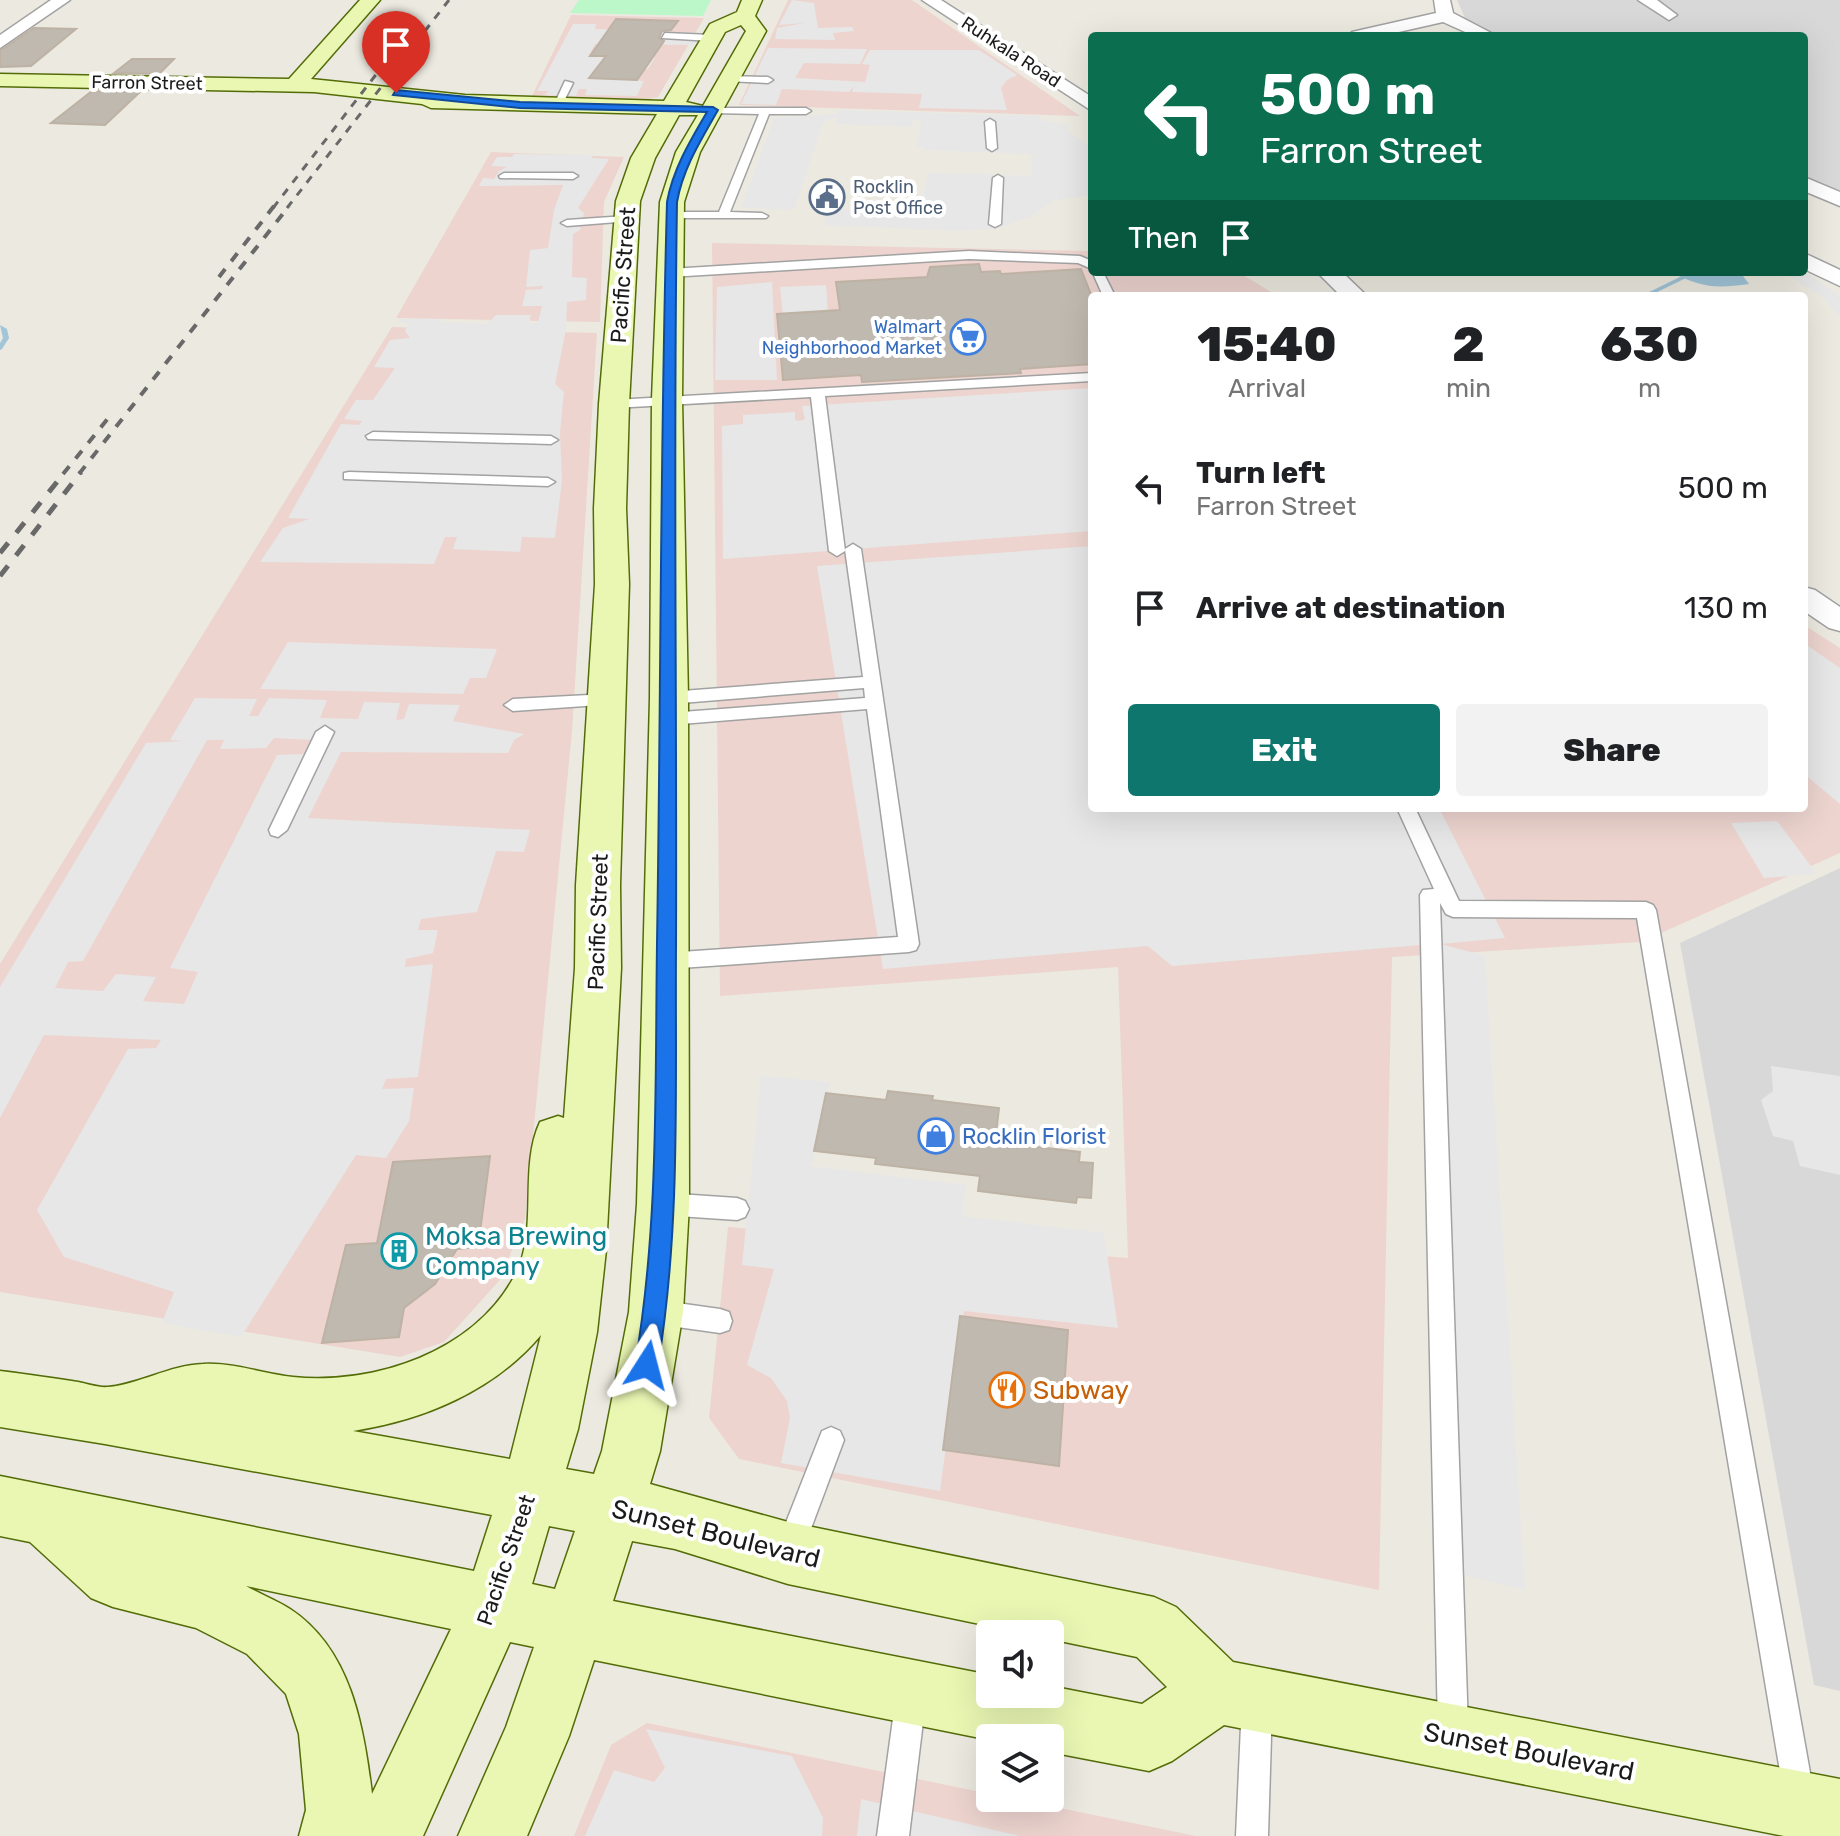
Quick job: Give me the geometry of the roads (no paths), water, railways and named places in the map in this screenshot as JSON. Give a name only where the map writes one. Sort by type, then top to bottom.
[{"type":"main road","points":[[294,86],[370,0]]},
{"type":"main road","name":"Pacific Street","points":[[388,1836],[494,1607],[549,1429],[569,1332],[580,1250],[594,1025],[612,584],[610,508],[614,404],[626,219],[634,177],[717,28],[749,8],[756,31],[688,152],[676,182],[671,215],[667,399],[669,708],[663,1204],[656,1312],[631,1451],[613,1509],[536,1736],[492,1836]]},
{"type":"main road","name":"Farron Street","points":[[0,80],[294,86],[556,107],[671,109],[721,94]]},
{"type":"main road","points":[[612,584],[637,606],[638,692],[669,708]]},
{"type":"main road","points":[[105,1415],[200,1392],[303,1406],[357,1404],[413,1392],[468,1363],[491,1345],[512,1326],[538,1288],[549,1245],[563,1074],[594,1025]]},
{"type":"main road","name":"Sunset Boulevard","points":[[0,1399],[105,1415],[675,1519],[788,1553],[1154,1629],[1237,1696],[1453,1736],[1794,1811]]},
{"type":"main road","points":[[22,1510],[729,1658],[912,1690],[1149,1738],[1237,1696]]},
{"type":"main road","points":[[22,1510],[113,1576],[205,1599],[269,1632],[311,1674],[332,1734],[340,1810],[333,1836]]},
{"type":"street","points":[[2,44],[62,0]]},
{"type":"street","name":"Ruhkala Road","points":[[930,0],[1083,91]]},
{"type":"street","points":[[1646,0],[1669,15]]},
{"type":"street","points":[[1370,32],[1443,8],[1482,32]]},
{"type":"street","points":[[1808,185],[1840,200]]},
{"type":"street","points":[[1808,262],[1840,279]]},
{"type":"street","points":[[1808,600],[1840,621]]},
{"type":"lane","points":[[665,36],[712,38]]},
{"type":"lane","points":[[721,94],[768,80]]},
{"type":"lane","points":[[556,107],[568,83]]},
{"type":"lane","points":[[721,94],[765,111],[806,111]]},
{"type":"lane","points":[[723,215],[765,111]]},
{"type":"lane","points":[[990,122],[992,148]]},
{"type":"lane","points":[[504,176],[573,176]]},
{"type":"lane","points":[[995,224],[998,178]]},
{"type":"lane","points":[[671,215],[762,216]]},
{"type":"lane","points":[[567,223],[626,219]]},
{"type":"lane","points":[[670,273],[969,255],[1080,260],[1088,263]]},
{"type":"lane","points":[[614,404],[667,399],[818,395],[1088,377]]},
{"type":"lane","points":[[666,961],[909,944],[873,693],[818,395]]},
{"type":"lane","points":[[373,436],[551,440]]},
{"type":"lane","points":[[349,476],[548,482]]},
{"type":"lane","points":[[669,708],[873,693]]},
{"type":"lane","points":[[513,705],[608,700]]},
{"type":"lane","points":[[278,830],[325,732]]},
{"type":"lane","points":[[1408,812],[1453,909],[1646,910],[1794,1811]]},
{"type":"lane","points":[[1430,895],[1453,1736]]},
{"type":"lane","points":[[663,1204],[737,1209]]},
{"type":"lane","points":[[656,1312],[720,1321]]},
{"type":"lane","points":[[788,1553],[831,1440]]},
{"type":"lane","points":[[893,1836],[912,1690]]},
{"type":"lane","points":[[1237,1696],[1252,1836]]},
{"type":"water","points":[[1679,276],[1743,276],[1749,284],[1708,286]]},
{"type":"waterway","points":[[1652,292],[1682,278]]},
{"type":"waterway","points":[[0,327],[5,330],[6,338],[0,348]]},
{"type":"railway","points":[[287,208],[449,0]]},
{"type":"railway","points":[[273,208],[378,72]]},
{"type":"railway","points":[[219,277],[274,206]]},
{"type":"railway","points":[[79,474],[289,206]]},
{"type":"railway","points":[[63,474],[110,416]]},
{"type":"railway","points":[[0,553],[65,472]]},
{"type":"railway","points":[[0,576],[81,472]]},
{"type":"place","name":"Rocklin Post Office","points":[[827,197]]},
{"type":"place","name":"Walmart Neighborhood Market","points":[[968,337]]},
{"type":"place","name":"Rocklin Florist","points":[[936,1136]]},
{"type":"place","name":"Moksa Brewing Company","points":[[399,1251]]},
{"type":"place","name":"Subway","points":[[1007,1390]]}]
